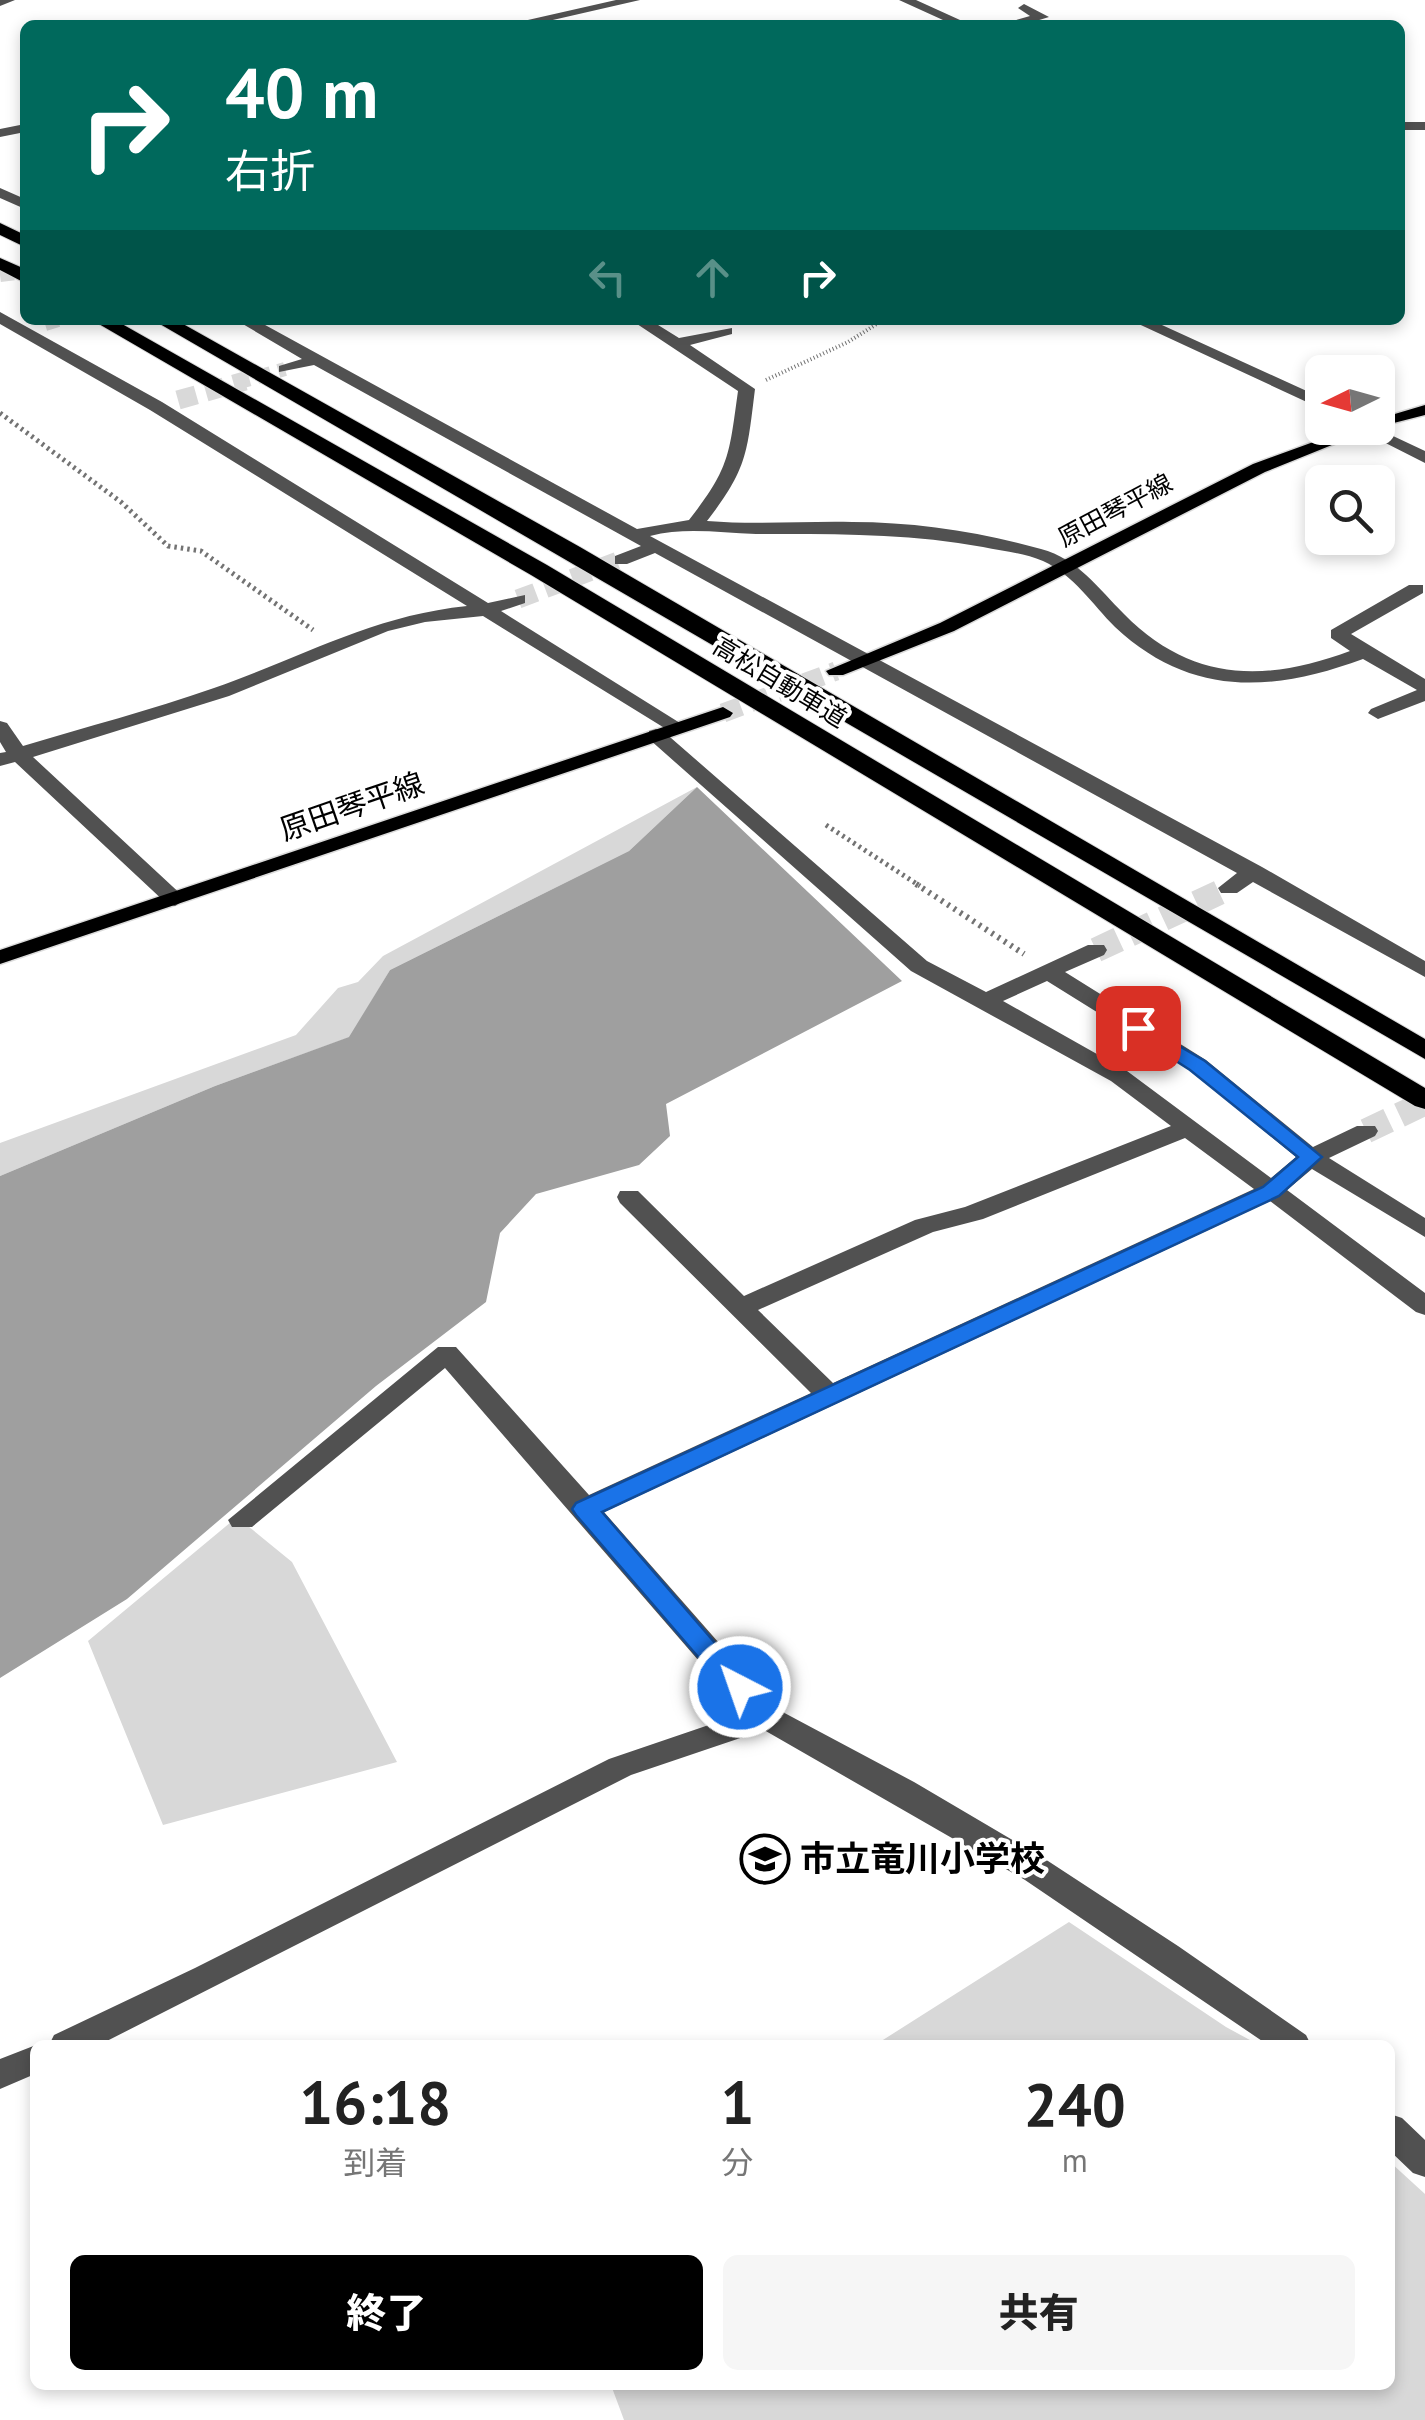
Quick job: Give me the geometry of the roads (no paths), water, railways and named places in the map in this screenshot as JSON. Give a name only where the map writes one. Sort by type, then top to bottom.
[{"type":"highway","name":"高松自動車道","points":[[110,325],[556,580],[1425,1100]]},
{"type":"highway","name":"高松自動車道","points":[[171,325],[572,552],[1425,1051]]},
{"type":"main road","points":[[1395,419],[1425,410]]},
{"type":"main road","name":"原田琴平線","points":[[836,670],[946,627],[1259,468],[1320,445]]},
{"type":"main road","name":"原田琴平線","points":[[0,956],[723,714]]},
{"type":"street","points":[[0,2],[9,0]]},
{"type":"street","points":[[555,20],[634,0]]},
{"type":"street","points":[[905,0],[954,20]]},
{"type":"street","points":[[1024,8],[1042,16],[1026,20]]},
{"type":"street","points":[[0,317],[156,406],[678,728]]},
{"type":"street","points":[[25,330],[42,325]]},
{"type":"street","points":[[253,325],[653,548],[1414,954],[1425,970]]},
{"type":"street","points":[[647,325],[747,389],[738,455],[728,483],[694,525]]},
{"type":"street","points":[[1149,325],[1305,396]]},
{"type":"street","points":[[676,344],[726,331]]},
{"type":"street","points":[[285,370],[314,360]]},
{"type":"street","points":[[156,406],[178,400]]},
{"type":"street","points":[[1395,443],[1425,458]]},
{"type":"street","points":[[631,536],[668,526],[694,525],[912,530],[1030,552],[1068,566],[1149,648],[1211,671],[1284,678],[1365,652]]},
{"type":"street","points":[[621,560],[653,548]]},
{"type":"street","points":[[1416,589],[1338,634],[1425,691]]},
{"type":"street","points":[[9,757],[222,692],[334,646],[425,616],[484,610],[518,599]]},
{"type":"street","points":[[1378,713],[1425,691]]},
{"type":"street","points":[[0,727],[9,757],[175,900]]},
{"type":"street","points":[[656,735],[919,966],[1119,1076],[1425,1306]]},
{"type":"street","points":[[1229,888],[1254,872]]},
{"type":"street","points":[[984,1001],[1096,950]]},
{"type":"street","points":[[1049,972],[1198,1065],[1311,1157],[1425,1229]]},
{"type":"street","points":[[740,1307],[924,1226],[974,1213],[1188,1128]]},
{"type":"street","points":[[585,1509],[1271,1192],[1311,1157],[1366,1131]]},
{"type":"street","points":[[629,1197],[830,1396]]},
{"type":"street","points":[[242,1520],[447,1353],[766,1716],[900,1786],[1187,1966],[1287,2040]]},
{"type":"street","points":[[77,2040],[208,1978],[620,1767],[766,1716]]},
{"type":"street","points":[[0,2074],[30,2061]]},
{"type":"street","points":[[1395,2134],[1425,2162]]},
{"type":"tunnel","points":[[0,275],[20,273]]},
{"type":"tunnel","points":[[236,383],[285,369]]},
{"type":"tunnel","points":[[178,400],[245,381]]},
{"type":"tunnel","points":[[518,599],[621,560]]},
{"type":"tunnel","points":[[723,713],[836,671]]},
{"type":"tunnel","points":[[1096,950],[1229,888]]},
{"type":"tunnel","points":[[1366,1131],[1425,1103]]},
{"type":"place","name":"市立竜川小学校","points":[[765,1859]]}]
